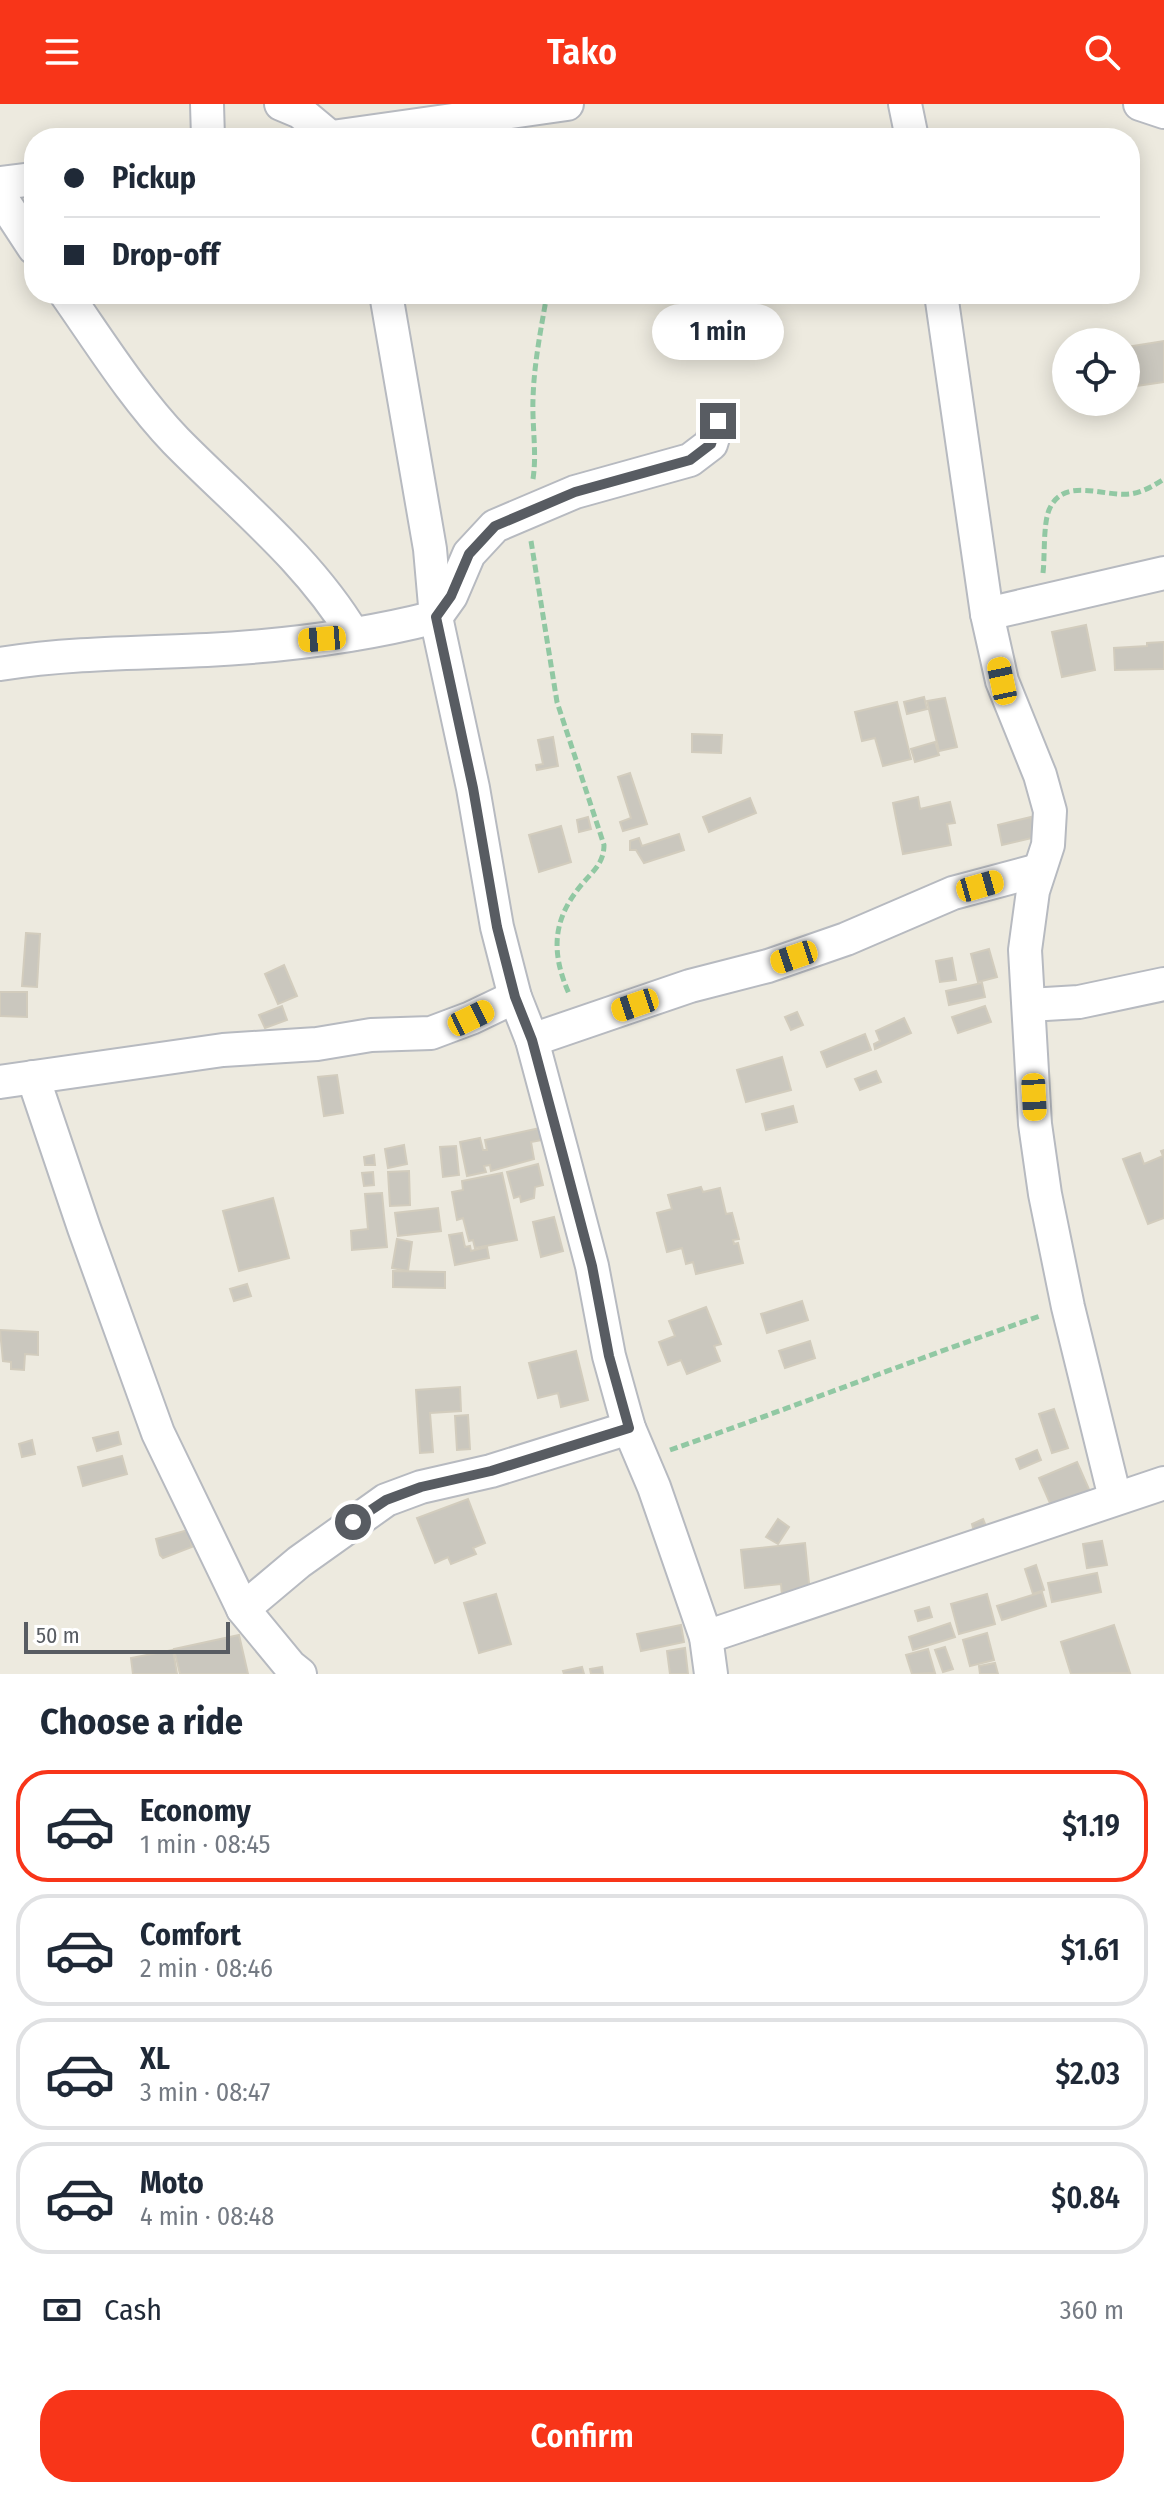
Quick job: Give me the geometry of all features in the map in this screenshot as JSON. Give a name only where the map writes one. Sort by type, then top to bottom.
[{"type":"street","points":[[207,104],[208,128]]},
{"type":"street","points":[[281,104],[325,128]]},
{"type":"street","points":[[905,104],[910,128]]},
{"type":"street","points":[[1140,104],[1164,112]]},
{"type":"street","points":[[399,128],[553,105]]},
{"type":"street","points":[[0,183],[24,180]]},
{"type":"street","points":[[0,196],[24,233]]},
{"type":"street","points":[[73,304],[147,407],[176,440],[304,567],[353,634]]},
{"type":"street","points":[[388,304],[430,549],[436,617],[473,788],[497,927],[515,997],[532,1040],[592,1266],[609,1356],[629,1428],[706,1637],[711,1674]]},
{"type":"street","points":[[942,304],[987,614],[1002,681],[1040,775],[1050,811],[1048,845],[1029,914],[1025,950],[1035,1124],[1045,1194],[1068,1307],[1115,1498]]},
{"type":"street","points":[[0,664],[63,656],[211,650],[384,631],[436,617],[451,596],[469,554],[495,526],[575,492],[690,460],[711,444],[718,421]]},
{"type":"street","points":[[987,614],[1164,573]]},
{"type":"street","points":[[532,1040],[846,939],[953,893],[1039,870]]},
{"type":"street","points":[[1029,1005],[1079,1002],[1164,984]]},
{"type":"street","points":[[0,1082],[223,1050],[317,1044],[371,1035],[431,1033],[515,997]]},
{"type":"street","points":[[33,1077],[158,1433],[243,1609],[289,1671]]},
{"type":"street","points":[[243,1609],[299,1562],[386,1500],[421,1487],[491,1471],[629,1428]]},
{"type":"street","points":[[706,1637],[1164,1483]]},
{"type":"path","points":[[545,304],[533,393],[535,467],[529,511],[530,532],[557,702],[604,845],[600,863],[564,911],[556,940],[559,971],[581,1023]]},
{"type":"path","points":[[1040,603],[1047,513],[1053,503],[1073,490],[1128,494],[1149,489],[1164,479]]},
{"type":"path","points":[[642,1459],[795,1407],[923,1356],[1068,1307]]},
{"type":"building","points":[[1164,341],[1164,382],[1140,385],[1140,345]]},
{"type":"building","points":[[1086,625],[1095,670],[1062,677],[1052,632]]},
{"type":"building","points":[[1164,642],[1164,669],[1115,670],[1114,648]]},
{"type":"building","points":[[924,697],[927,709],[907,714],[904,702]]},
{"type":"building","points":[[945,698],[957,747],[939,751],[927,701]]},
{"type":"building","points":[[897,702],[911,759],[883,766],[875,738],[862,741],[855,712]]},
{"type":"building","points":[[692,734],[722,735],[721,753],[692,752]]},
{"type":"building","points":[[553,737],[558,766],[537,770],[536,765],[543,764],[538,740]]},
{"type":"building","points":[[935,742],[939,755],[915,762],[911,749]]},
{"type":"building","points":[[630,773],[647,824],[623,831],[620,822],[631,818],[618,777]]},
{"type":"building","points":[[918,797],[920,809],[950,802],[955,823],[947,824],[951,845],[903,854],[893,803]]},
{"type":"building","points":[[750,798],[756,813],[709,832],[703,817]]},
{"type":"building","points":[[588,817],[591,829],[579,832],[577,820]]},
{"type":"building","points":[[1031,817],[1036,837],[1002,845],[998,825]]},
{"type":"building","points":[[561,826],[571,862],[539,872],[529,835]]},
{"type":"building","points":[[679,834],[684,850],[644,863],[636,850],[630,850],[630,841],[639,838],[642,846]]},
{"type":"building","points":[[26,933],[40,934],[37,987],[22,986]]},
{"type":"building","points":[[989,949],[997,977],[978,982],[971,954]]},
{"type":"building","points":[[952,958],[956,980],[940,982],[936,961]]},
{"type":"building","points":[[284,965],[297,996],[278,1004],[265,974]]},
{"type":"building","points":[[982,983],[985,997],[949,1005],[946,991]]},
{"type":"building","points":[[0,992],[27,992],[27,1017],[0,1016]]},
{"type":"building","points":[[282,1006],[287,1020],[265,1028],[259,1015]]},
{"type":"building","points":[[985,1006],[991,1022],[958,1033],[952,1017]]},
{"type":"building","points":[[797,1012],[803,1025],[791,1030],[785,1017]]},
{"type":"building","points":[[904,1018],[911,1033],[875,1049],[874,1044],[880,1041],[876,1031]]},
{"type":"building","points":[[865,1034],[871,1050],[827,1067],[821,1052]]},
{"type":"building","points":[[782,1057],[791,1090],[746,1102],[737,1070]]},
{"type":"building","points":[[876,1071],[881,1082],[860,1090],[855,1079]]},
{"type":"building","points":[[337,1075],[343,1113],[324,1116],[318,1077]]},
{"type":"building","points":[[793,1106],[797,1122],[766,1130],[762,1114]]},
{"type":"building","points":[[540,1128],[542,1140],[531,1142],[534,1159],[491,1171],[490,1165],[484,1166],[486,1172],[467,1176],[460,1142],[480,1138],[483,1150],[487,1150],[485,1140]]},
{"type":"building","points":[[404,1145],[407,1164],[388,1168],[385,1149]]},
{"type":"building","points":[[456,1146],[459,1175],[443,1177],[440,1147]]},
{"type":"building","points":[[1164,1150],[1164,1218],[1148,1224],[1123,1159],[1140,1153],[1144,1164],[1163,1156],[1161,1151]]},
{"type":"building","points":[[374,1155],[375,1165],[365,1165],[364,1157]]},
{"type":"building","points":[[538,1164],[543,1185],[535,1187],[534,1198],[521,1202],[520,1196],[514,1198],[507,1172]]},
{"type":"building","points":[[409,1171],[410,1205],[390,1206],[388,1172]]},
{"type":"building","points":[[373,1172],[374,1185],[364,1186],[362,1173]]},
{"type":"building","points":[[502,1173],[517,1240],[475,1248],[473,1240],[469,1241],[463,1218],[457,1220],[452,1192],[463,1190],[462,1181]]},
{"type":"building","points":[[701,1187],[703,1192],[720,1188],[726,1214],[732,1213],[739,1239],[733,1240],[734,1244],[738,1243],[743,1263],[696,1274],[693,1262],[686,1264],[682,1248],[667,1252],[657,1213],[672,1209],[668,1195]]},
{"type":"building","points":[[382,1193],[387,1247],[352,1250],[351,1231],[368,1229],[365,1194]]},
{"type":"building","points":[[273,1198],[289,1258],[239,1271],[223,1211]]},
{"type":"building","points":[[438,1208],[441,1231],[398,1236],[395,1213]]},
{"type":"building","points":[[554,1217],[563,1251],[541,1257],[533,1222]]},
{"type":"building","points":[[462,1233],[465,1247],[470,1246],[471,1251],[487,1247],[489,1258],[455,1265],[449,1235]]},
{"type":"building","points":[[397,1239],[412,1242],[408,1271],[392,1268]]},
{"type":"building","points":[[393,1271],[445,1272],[445,1288],[393,1287]]},
{"type":"building","points":[[247,1284],[251,1296],[234,1301],[230,1289]]},
{"type":"building","points":[[802,1301],[808,1320],[767,1333],[761,1314]]},
{"type":"building","points":[[706,1307],[721,1344],[714,1346],[720,1361],[687,1374],[681,1360],[668,1365],[659,1342],[675,1336],[669,1321]]},
{"type":"building","points":[[0,1330],[38,1332],[38,1355],[25,1354],[24,1370],[11,1369],[11,1362],[3,1361]]},
{"type":"building","points":[[810,1341],[815,1358],[785,1368],[779,1351]]},
{"type":"building","points":[[576,1351],[588,1400],[561,1407],[558,1393],[538,1398],[529,1363]]},
{"type":"building","points":[[460,1387],[461,1411],[430,1413],[433,1452],[420,1453],[416,1390]]},
{"type":"building","points":[[1054,1409],[1068,1448],[1052,1453],[1039,1414]]},
{"type":"building","points":[[468,1415],[470,1449],[457,1450],[455,1416]]},
{"type":"building","points":[[118,1432],[121,1444],[97,1451],[93,1438]]},
{"type":"building","points":[[32,1440],[35,1454],[22,1457],[19,1444]]},
{"type":"building","points":[[1037,1450],[1041,1460],[1020,1469],[1016,1459]]},
{"type":"building","points":[[122,1456],[127,1474],[83,1486],[78,1467]]},
{"type":"building","points":[[1077,1462],[1091,1494],[1053,1510],[1039,1478]]},
{"type":"building","points":[[468,1499],[485,1543],[473,1548],[476,1554],[451,1564],[448,1557],[435,1563],[417,1518]]},
{"type":"building","points":[[778,1519],[789,1527],[778,1544],[766,1537]]},
{"type":"building","points":[[983,1519],[988,1531],[975,1535],[972,1524]]},
{"type":"building","points":[[188,1530],[192,1547],[163,1558],[160,1555],[156,1539]]},
{"type":"building","points":[[1102,1541],[1107,1565],[1087,1568],[1083,1544]]},
{"type":"building","points":[[805,1543],[810,1593],[782,1596],[781,1584],[745,1588],[741,1550]]},
{"type":"building","points":[[1036,1565],[1044,1590],[1033,1594],[1025,1569]]},
{"type":"building","points":[[1097,1573],[1101,1592],[1052,1602],[1048,1583]]},
{"type":"building","points":[[1042,1592],[1046,1606],[1002,1620],[997,1606]]},
{"type":"building","points":[[496,1594],[511,1644],[479,1653],[464,1603]]},
{"type":"building","points":[[987,1594],[995,1624],[959,1634],[951,1604]]},
{"type":"building","points":[[929,1607],[932,1617],[918,1621],[915,1611]]},
{"type":"building","points":[[950,1623],[955,1637],[913,1650],[909,1637]]},
{"type":"building","points":[[681,1625],[684,1642],[641,1651],[637,1634]]},
{"type":"building","points":[[1114,1625],[1130,1673],[1071,1674],[1061,1642]]},
{"type":"building","points":[[987,1633],[994,1660],[970,1666],[963,1640]]},
{"type":"building","points":[[239,1635],[248,1674],[180,1674],[174,1649]]},
{"type":"building","points":[[945,1647],[953,1669],[943,1672],[935,1650]]},
{"type":"building","points":[[685,1648],[688,1674],[670,1674],[667,1651]]},
{"type":"building","points":[[928,1649],[935,1673],[912,1674],[906,1655]]},
{"type":"building","points":[[173,1650],[177,1674],[133,1674],[131,1658]]},
{"type":"building","points":[[995,1663],[998,1674],[980,1674],[979,1666]]},
{"type":"building","points":[[582,1667],[584,1674],[564,1674],[563,1671]]},
{"type":"building","points":[[602,1667],[603,1674],[591,1674],[590,1669]]},
{"type":"route","points":[[353,1522],[386,1500],[421,1487],[491,1471],[629,1428],[609,1356],[592,1266],[562,1152],[497,927],[473,788],[436,617],[451,596],[469,554],[495,526],[575,492],[690,460],[711,444],[718,421]]}]
